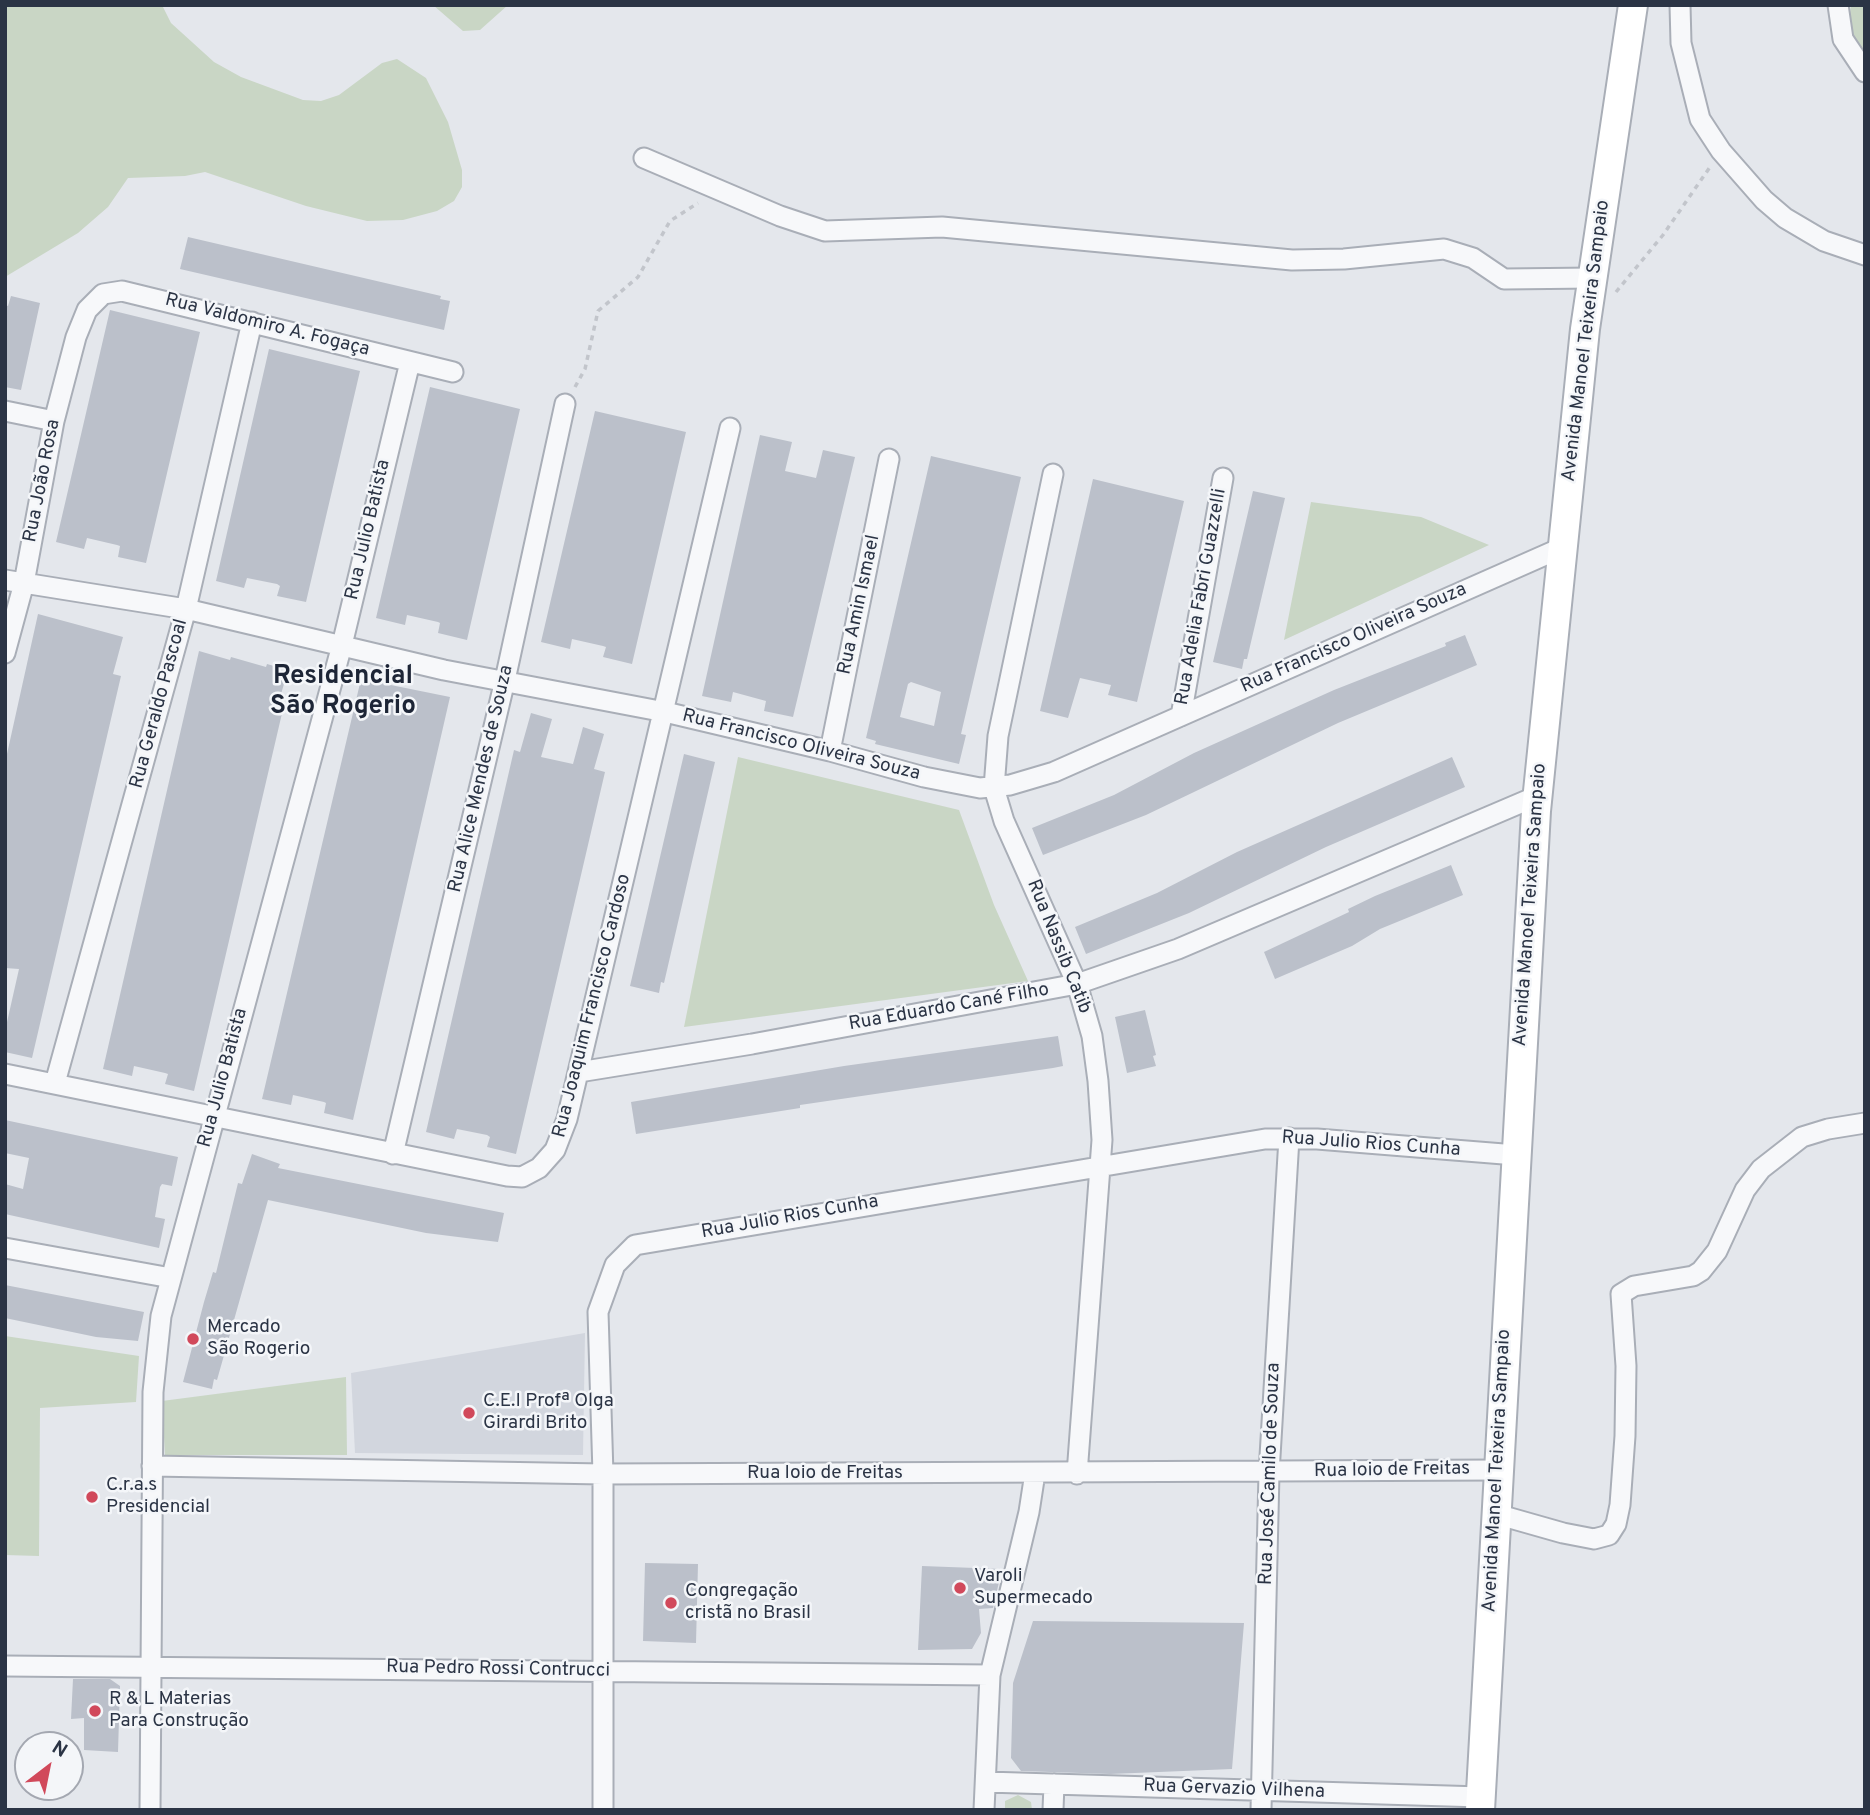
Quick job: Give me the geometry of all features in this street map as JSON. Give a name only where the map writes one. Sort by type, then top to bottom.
[{"type":"street","name":"Avenida Manoel Teixeira Sampaio","points":[[1480,1803],[1537,796],[1561,548],[1602,287],[1633,5]]},
{"type":"street","points":[[1679,5],[1681,43],[1700,119],[1721,151],[1785,218],[1824,241],[1865,255]]},
{"type":"street","points":[[1838,5],[1843,39],[1865,72]]},
{"type":"street","points":[[644,158],[717,190],[825,231],[942,227],[1152,244],[1292,260],[1344,259],[1444,249],[1473,258],[1504,279],[1602,287]]},
{"type":"street","name":"Rua Valdomiro A. Fogaça","points":[[87,310],[103,294],[122,291],[453,372]]},
{"type":"street","name":"Rua João Rosa","points":[[5,653],[14,581],[54,421],[87,310]]},
{"type":"street","name":"Rua Geraldo Pascoal","points":[[55,1083],[186,609],[252,322]]},
{"type":"street","name":"Rua Julio Batista","points":[[150,1810],[153,1392],[161,1316],[342,645],[410,362]]},
{"type":"street","name":"Rua Alice Mendes de Souza","points":[[393,1154],[506,680],[565,404]]},
{"type":"street","points":[[5,411],[54,421]]},
{"type":"street","name":"Rua Joaquim Francisco Cardoso","points":[[5,1074],[507,1176],[522,1177],[533,1173],[550,1157],[562,1137],[665,712],[730,428]]},
{"type":"street","name":"Rua Amin Ismael","points":[[830,751],[890,459]]},
{"type":"street","name":"Rua Nassib Catib","points":[[1053,474],[998,736],[994,788],[1004,821],[1077,984],[1092,1036],[1098,1080],[1102,1140],[1077,1474]]},
{"type":"street","name":"Rua Adelia Fabri Guazzelli","points":[[1181,716],[1223,478]]},
{"type":"street","name":"Rua Francisco Oliveira Souza","points":[[14,581],[186,609],[444,670],[665,712],[962,786],[994,788],[1054,772],[1561,548]]},
{"type":"street","name":"Rua Eduardo Cané Filho","points":[[579,1072],[752,1044],[1077,984],[1178,949],[1537,796]]},
{"type":"street","points":[[1496,1514],[1563,1533],[1594,1538],[1609,1535],[1620,1505],[1625,1436],[1626,1366],[1621,1294],[1634,1286],[1693,1276],[1717,1251],[1745,1190],[1762,1169],[1791,1144],[1811,1134],[1865,1123]]},
{"type":"street","name":"Rua Julio Rios Cunha","points":[[603,1810],[603,1474],[598,1311],[615,1265],[635,1245],[1230,1143],[1289,1138],[1516,1155]]},
{"type":"street","name":"Rua José Camilo de Souza","points":[[1261,1800],[1269,1473],[1289,1138]]},
{"type":"street","points":[[5,1248],[171,1278]]},
{"type":"street","name":"Rua Ioio de Freitas","points":[[152,1466],[603,1474],[1077,1474],[1497,1470]]},
{"type":"street","points":[[984,1810],[990,1675],[1027,1523],[1035,1473]]},
{"type":"street","name":"Rua Pedro Rossi Contrucci","points":[[5,1665],[990,1675]]},
{"type":"street","name":"Rua Gervazio Vilhena","points":[[986,1782],[1054,1784],[1261,1800],[1480,1803]]},
{"type":"street","points":[[1053,1810],[1054,1784]]},
{"type":"path","points":[[1602,287],[1672,224],[1721,151]]},
{"type":"path","points":[[565,404],[585,369],[598,311],[638,278],[670,221],[717,190]]},
{"type":"shaded area","name":"C.E.I Profª Olga Girardi Brito","points":[[585,1333],[583,1455],[355,1453],[351,1373]]},
{"type":"green space","points":[[5,5],[162,5],[171,23],[214,62],[241,77],[303,100],[321,101],[339,95],[382,63],[397,59],[426,78],[448,122],[462,170],[462,187],[454,201],[437,211],[403,220],[367,221],[306,206],[205,172],[185,176],[128,178],[108,207],[78,233],[5,277]]},
{"type":"green space","points":[[433,5],[508,5],[480,30],[463,31]]},
{"type":"green space","points":[[1851,5],[1865,5],[1865,66],[1848,28]]},
{"type":"green space","points":[[1311,502],[1421,517],[1489,545],[1284,640]]},
{"type":"green space","points":[[738,757],[959,810],[994,905],[1028,981],[684,1027]]},
{"type":"green space","points":[[5,1336],[139,1356],[136,1402],[40,1408],[39,1556],[5,1555]]},
{"type":"green space","points":[[346,1377],[347,1455],[165,1455],[162,1401]]},
{"type":"green space","points":[[1018,1795],[1031,1802],[1032,1810],[1005,1810],[1005,1801]]},
{"type":"building","points":[[188,237],[441,296],[440,299],[450,301],[444,330],[180,269]]},
{"type":"building","points":[[11,296],[40,303],[21,390],[5,387],[5,305],[8,306]]},
{"type":"building","points":[[110,310],[200,332],[146,563],[118,557],[120,546],[87,538],[84,549],[56,542]]},
{"type":"building","points":[[269,349],[360,371],[306,602],[277,596],[280,586],[277,584],[247,578],[244,588],[216,581]]},
{"type":"building","points":[[430,387],[520,409],[467,640],[438,633],[438,622],[407,615],[405,625],[376,618]]},
{"type":"building","points":[[595,411],[686,432],[632,664],[603,657],[606,647],[603,646],[572,639],[570,649],[541,642]]},
{"type":"building","points":[[760,435],[792,442],[785,471],[816,478],[823,450],[855,457],[793,717],[764,711],[766,701],[733,692],[731,702],[702,696]]},
{"type":"building","points":[[931,456],[1021,477],[961,734],[966,735],[959,764],[875,744],[876,741],[866,738]],"holes":[[[911,682],[941,692],[934,726],[900,717],[908,684]]]},
{"type":"building","points":[[1093,479],[1184,501],[1137,702],[1108,695],[1111,685],[1080,678],[1068,718],[1040,711]]},
{"type":"building","points":[[1253,491],[1285,498],[1247,659],[1244,659],[1242,669],[1213,662]]},
{"type":"building","points":[[38,614],[123,637],[113,674],[121,676],[32,1058],[5,1052],[5,1031],[19,969],[5,968],[5,763]]},
{"type":"building","points":[[1465,635],[1477,665],[1338,723],[1146,815],[1043,855],[1032,828],[1114,795],[1194,753],[1334,690],[1446,646],[1445,643]]},
{"type":"building","points":[[199,651],[230,660],[231,657],[288,670],[277,708],[283,709],[194,1091],[165,1084],[168,1074],[165,1073],[134,1066],[132,1076],[103,1069]]},
{"type":"building","points":[[361,679],[450,697],[353,1120],[324,1113],[324,1102],[293,1095],[291,1105],[262,1099]]},
{"type":"building","points":[[531,713],[552,719],[541,757],[573,764],[583,727],[604,734],[594,769],[605,772],[516,1154],[487,1147],[490,1137],[487,1135],[457,1129],[454,1139],[426,1132],[514,750],[520,752]]},
{"type":"building","points":[[684,754],[715,762],[664,983],[661,982],[659,993],[630,986]]},
{"type":"building","points":[[1452,757],[1465,787],[1326,847],[1189,913],[1086,954],[1075,927],[1157,893],[1237,852]]},
{"type":"building","points":[[1451,865],[1463,895],[1380,929],[1352,946],[1275,979],[1264,952],[1349,912],[1348,909],[1375,896]]},
{"type":"building","points":[[1145,1010],[1156,1055],[1153,1056],[1156,1066],[1127,1073],[1115,1017]]},
{"type":"building","points":[[1058,1036],[1063,1066],[800,1105],[800,1108],[636,1134],[631,1102],[844,1066]]},
{"type":"building","points":[[5,1120],[178,1157],[172,1186],[162,1184],[160,1187],[155,1217],[165,1219],[159,1248],[5,1214],[5,1184],[23,1189],[29,1158],[5,1153]]},
{"type":"building","points":[[252,1154],[280,1164],[278,1168],[504,1213],[498,1242],[426,1233],[268,1200],[217,1380],[214,1379],[212,1389],[183,1382],[213,1272],[216,1273],[238,1183],[242,1184]]},
{"type":"building","points":[[5,1285],[144,1312],[138,1341],[96,1337],[5,1318]]},
{"type":"building","name":"Congregação cristã no Brasil","points":[[645,1563],[698,1564],[696,1643],[643,1641]]},
{"type":"building","name":"Varoli Supermecado","points":[[922,1566],[1002,1569],[993,1608],[979,1609],[981,1633],[972,1649],[918,1650]]},
{"type":"building","points":[[1033,1621],[1244,1623],[1232,1769],[1110,1774],[1021,1771],[1011,1758],[1013,1683]]},
{"type":"building","name":"R & L Materias Para Construção","points":[[73,1679],[110,1679],[120,1686],[118,1752],[84,1750],[84,1718],[71,1719]]},
{"type":"place","name":"Mercado São Rogerio","points":[[193,1339]]},
{"type":"place","name":"C.E.I Profª Olga Girardi Brito","points":[[469,1413]]},
{"type":"place","name":"C.r.a.s Presidencial","points":[[92,1497]]},
{"type":"place","name":"Varoli Supermecado","points":[[960,1588]]},
{"type":"place","name":"Congregação cristã no Brasil","points":[[671,1603]]},
{"type":"place","name":"R & L Materias Para Construção","points":[[95,1711]]},
{"type":"district","name":"Residencial São Rogerio","points":[[343,693]]}]
